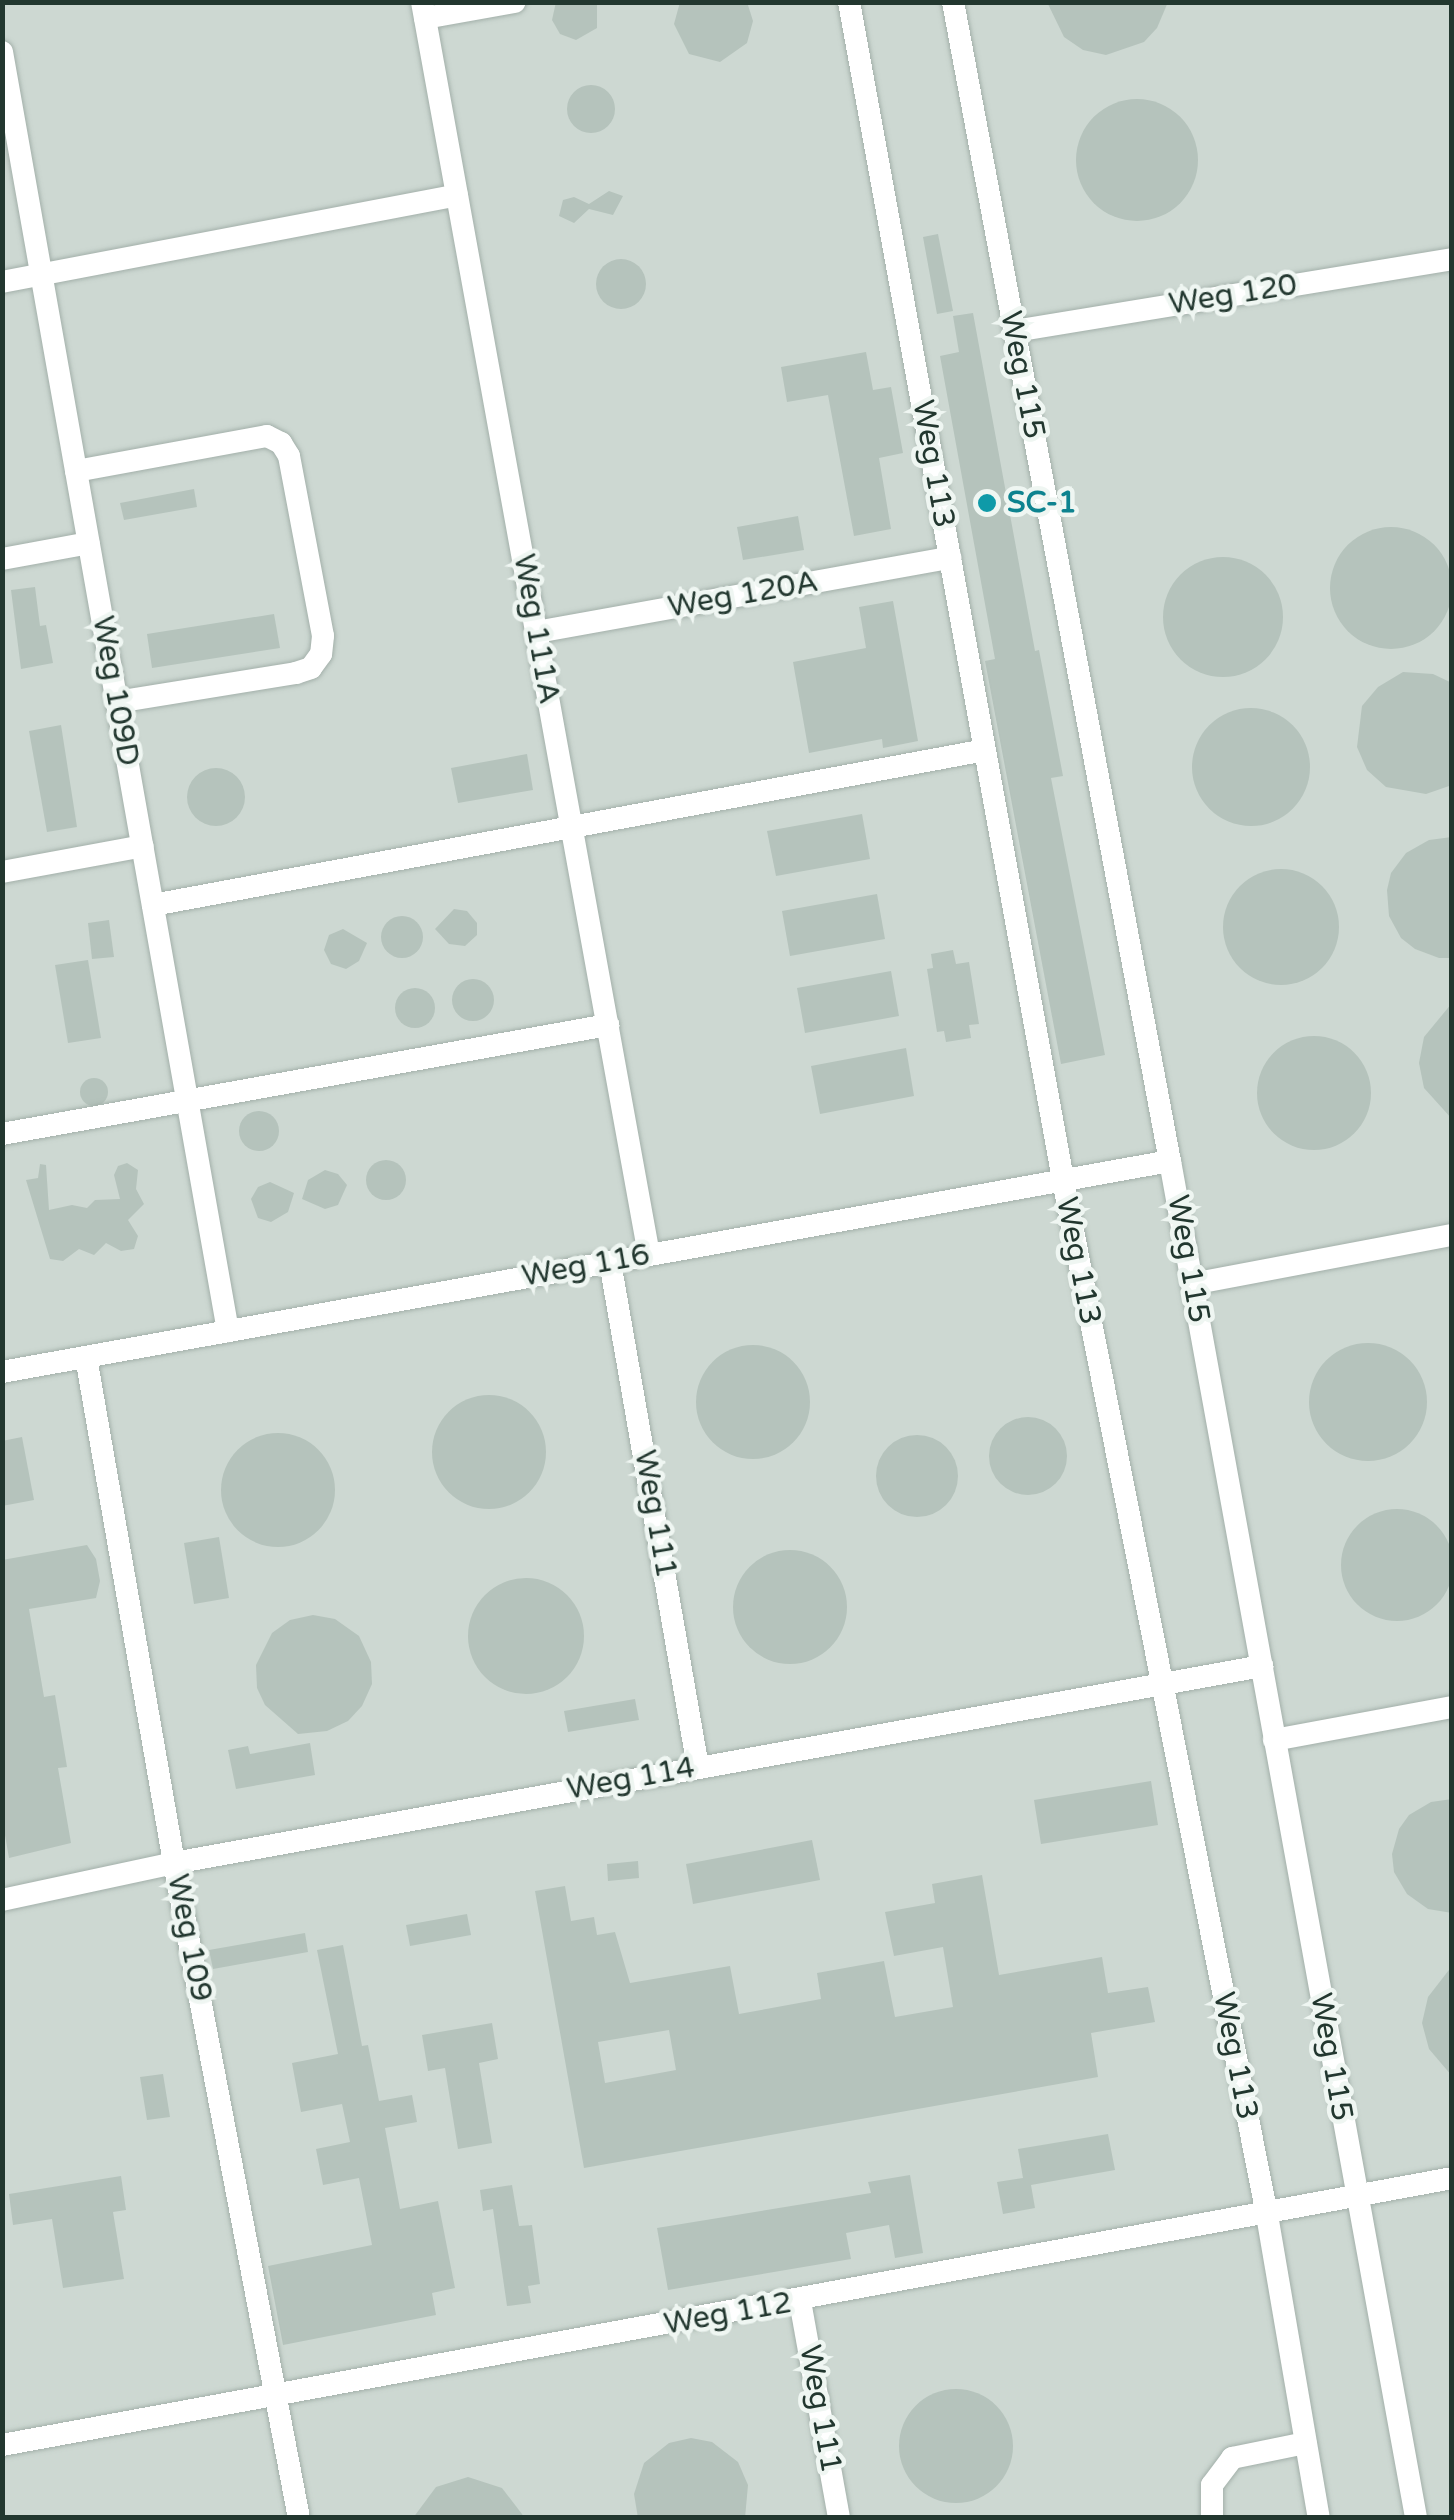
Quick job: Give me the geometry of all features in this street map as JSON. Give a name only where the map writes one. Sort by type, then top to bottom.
[{"type":"lane","points":[[424,10],[515,2]]},
{"type":"lane","name":"Weg 113","points":[[850,2],[1063,1180],[1267,2215],[1319,2518]]},
{"type":"lane","name":"Weg 115","points":[[953,2],[1170,1161],[1416,2518]]},
{"type":"lane","name":"Weg 111A","points":[[424,10],[650,1255]]},
{"type":"lane","name":"Weg 109D","points":[[2,52],[228,1331]]},
{"type":"lane","points":[[2,282],[457,196]]},
{"type":"lane","name":"Weg 120","points":[[1014,331],[1452,259]]},
{"type":"lane","points":[[76,471],[266,436],[281,443],[289,456],[322,636],[321,654],[311,668],[296,673],[117,702]]},
{"type":"lane","points":[[2,560],[89,543]]},
{"type":"lane","name":"Weg 120A","points":[[536,632],[950,558]]},
{"type":"lane","points":[[153,905],[985,750]]},
{"type":"lane","points":[[2,872],[142,846]]},
{"type":"lane","points":[[2,1134],[608,1025]]},
{"type":"lane","name":"Weg 116","points":[[2,1372],[1170,1161]]},
{"type":"lane","points":[[1192,1284],[1452,1235]]},
{"type":"lane","name":"Weg 111","points":[[610,1262],[698,1767]]},
{"type":"lane","name":"Weg 109","points":[[86,1357],[174,1862],[299,2518]]},
{"type":"lane","name":"Weg 114","points":[[2,1900],[174,1862],[1262,1666]]},
{"type":"lane","points":[[1274,1740],[1452,1707]]},
{"type":"lane","name":"Weg 112","points":[[2,2445],[1452,2178]]},
{"type":"lane","name":"Weg 111","points":[[800,2301],[840,2518]]},
{"type":"lane","points":[[1212,2518],[1212,2485],[1232,2458],[1306,2443]]},
{"type":"shaded area","points":[[3,3],[1451,3],[1451,2517],[3,2517]]},
{"type":"building","points":[[556,2],[597,2],[597,28],[576,40],[560,34],[552,20]]},
{"type":"building","points":[[680,2],[747,2],[753,21],[747,43],[720,62],[689,54],[674,24]]},
{"type":"building","points":[[1047,2],[1168,2],[1157,28],[1144,42],[1106,55],[1083,50],[1064,37]]},
{"type":"building","points":[[591,85],[608,92],[615,109],[608,126],[591,133],[574,126],[567,109],[574,92]]},
{"type":"building","points":[[1137,99],[1160,104],[1180,117],[1193,137],[1198,160],[1193,183],[1180,203],[1160,216],[1137,221],[1114,216],[1094,203],[1081,183],[1076,160],[1081,137],[1094,117],[1114,104]]},
{"type":"building","points":[[609,191],[623,196],[613,215],[589,209],[574,223],[559,216],[563,200],[574,197],[589,204]]},
{"type":"building","points":[[938,234],[953,311],[937,314],[923,237]]},
{"type":"building","points":[[621,259],[639,266],[646,284],[639,302],[621,309],[603,302],[596,284],[603,266]]},
{"type":"building","points":[[973,313],[1035,651],[1039,650],[1063,776],[1051,778],[1105,1055],[1061,1064],[985,661],[995,659],[940,356],[959,352],[953,316]]},
{"type":"building","points":[[866,352],[873,390],[891,387],[903,453],[879,458],[891,529],[854,536],[828,395],[787,402],[781,367]]},
{"type":"building","points":[[194,489],[197,507],[124,520],[120,503]]},
{"type":"building","points":[[798,516],[804,550],[743,560],[737,527]]},
{"type":"building","points":[[1391,527],[1414,531],[1434,545],[1448,565],[1452,588],[1448,611],[1434,631],[1414,645],[1391,649],[1368,645],[1348,631],[1334,611],[1330,588],[1334,565],[1348,545],[1368,531]]},
{"type":"building","points":[[1223,557],[1246,562],[1265,575],[1278,594],[1283,617],[1278,640],[1265,659],[1246,672],[1223,677],[1200,672],[1181,659],[1168,640],[1163,617],[1168,594],[1181,575],[1200,562]]},
{"type":"building","points":[[35,587],[40,626],[46,625],[53,663],[21,669],[11,590]]},
{"type":"building","points":[[893,601],[918,741],[883,748],[882,739],[809,753],[793,662],[866,648],[859,607]]},
{"type":"building","points":[[274,614],[280,648],[152,668],[147,634]]},
{"type":"building","points":[[1403,672],[1433,674],[1452,683],[1452,785],[1426,794],[1386,787],[1367,770],[1357,747],[1362,706],[1378,687]]},
{"type":"building","points":[[1251,708],[1274,712],[1293,725],[1306,744],[1310,767],[1306,790],[1293,809],[1274,822],[1251,826],[1228,822],[1209,809],[1196,790],[1192,767],[1196,744],[1209,725],[1228,712]]},
{"type":"building","points":[[61,725],[77,827],[47,832],[29,731]]},
{"type":"building","points":[[527,754],[533,790],[458,803],[451,768]]},
{"type":"building","points":[[216,768],[236,777],[245,797],[236,817],[216,826],[196,817],[187,797],[196,777]]},
{"type":"building","points":[[862,814],[870,859],[776,876],[767,831]]},
{"type":"building","points":[[1452,837],[1452,958],[1439,958],[1415,949],[1401,938],[1389,916],[1387,890],[1391,873],[1406,853],[1429,840]]},
{"type":"building","points":[[1281,869],[1303,873],[1322,886],[1335,905],[1339,927],[1335,949],[1322,968],[1303,981],[1281,985],[1259,981],[1240,968],[1227,949],[1223,927],[1227,905],[1240,886],[1259,873]]},
{"type":"building","points":[[877,894],[885,939],[790,956],[782,911]]},
{"type":"building","points":[[454,909],[467,911],[477,923],[477,935],[465,946],[449,944],[435,929]]},
{"type":"building","points":[[402,916],[417,922],[423,937],[417,952],[402,958],[387,952],[381,937],[387,922]]},
{"type":"building","points":[[109,920],[114,957],[92,959],[88,923]]},
{"type":"building","points":[[343,929],[367,943],[359,961],[346,969],[331,964],[324,950],[329,935]]},
{"type":"building","points":[[953,950],[956,964],[969,962],[979,1024],[969,1025],[971,1038],[946,1042],[944,1031],[937,1032],[927,969],[933,968],[931,954]]},
{"type":"building","points":[[88,960],[101,1038],[68,1043],[55,965]]},
{"type":"building","points":[[891,971],[899,1016],[805,1033],[797,988]]},
{"type":"building","points":[[473,979],[488,985],[494,1000],[488,1015],[473,1021],[458,1015],[452,1000],[458,985]]},
{"type":"building","points":[[415,988],[429,994],[435,1008],[429,1022],[415,1028],[401,1022],[395,1008],[401,994]]},
{"type":"building","points":[[1452,1003],[1452,1119],[1424,1088],[1419,1063],[1424,1037]]},
{"type":"building","points":[[1314,1036],[1336,1040],[1355,1052],[1367,1071],[1371,1093],[1367,1115],[1355,1134],[1336,1146],[1314,1150],[1292,1146],[1273,1134],[1261,1115],[1257,1093],[1261,1071],[1273,1052],[1292,1040]]},
{"type":"building","points":[[906,1048],[914,1096],[820,1114],[811,1066]]},
{"type":"building","points":[[94,1078],[104,1082],[108,1092],[104,1102],[94,1106],[84,1102],[80,1092],[84,1082]]},
{"type":"building","points":[[259,1111],[273,1117],[279,1131],[273,1145],[259,1151],[245,1145],[239,1131],[245,1117]]},
{"type":"building","points":[[386,1160],[400,1166],[406,1180],[400,1194],[386,1200],[372,1194],[366,1180],[372,1166]]},
{"type":"building","points":[[127,1163],[138,1170],[136,1189],[144,1204],[128,1220],[138,1236],[134,1249],[121,1251],[106,1243],[94,1255],[79,1249],[63,1261],[50,1259],[26,1180],[38,1178],[40,1164],[46,1165],[49,1210],[72,1205],[87,1208],[95,1200],[120,1199],[114,1175],[118,1166]]},
{"type":"building","points":[[325,1170],[338,1174],[347,1185],[338,1205],[325,1209],[302,1199],[308,1180]]},
{"type":"building","points":[[270,1182],[294,1193],[288,1212],[271,1222],[258,1218],[251,1199],[258,1187]]},
{"type":"building","points":[[1368,1343],[1391,1347],[1410,1360],[1423,1379],[1427,1402],[1423,1425],[1410,1444],[1391,1457],[1368,1461],[1345,1457],[1326,1444],[1313,1425],[1309,1402],[1313,1379],[1326,1360],[1345,1347]]},
{"type":"building","points":[[753,1345],[775,1350],[793,1362],[805,1380],[810,1402],[805,1424],[793,1442],[775,1454],[753,1459],[731,1454],[713,1442],[701,1424],[696,1402],[701,1380],[713,1362],[731,1350]]},
{"type":"building","points":[[489,1395],[511,1399],[529,1412],[542,1430],[546,1452],[542,1474],[529,1492],[511,1505],[489,1509],[467,1505],[449,1492],[436,1474],[432,1452],[436,1430],[449,1412],[467,1399]]},
{"type":"building","points":[[1028,1417],[1043,1420],[1055,1429],[1064,1441],[1064,1471],[1055,1483],[1043,1492],[1028,1495],[1013,1492],[1001,1483],[992,1471],[989,1456],[992,1441],[1001,1429],[1013,1420]]},
{"type":"building","points":[[278,1433],[310,1442],[326,1458],[335,1490],[326,1522],[310,1538],[278,1547],[246,1538],[230,1522],[221,1490],[230,1458],[246,1442]]},
{"type":"building","points":[[917,1435],[933,1438],[946,1447],[955,1460],[955,1492],[946,1505],[933,1514],[917,1517],[901,1514],[888,1505],[879,1492],[876,1476],[879,1460],[888,1447],[901,1438]]},
{"type":"building","points":[[22,1437],[34,1500],[2,1506],[2,1441]]},
{"type":"building","points":[[1397,1509],[1419,1513],[1437,1525],[1449,1543],[1453,1565],[1449,1587],[1437,1605],[1419,1617],[1397,1621],[1375,1617],[1357,1605],[1345,1587],[1341,1565],[1345,1543],[1357,1525],[1375,1513]]},
{"type":"building","points":[[219,1537],[229,1598],[194,1604],[184,1543]]},
{"type":"building","points":[[87,1545],[96,1559],[100,1581],[96,1598],[29,1609],[44,1697],[55,1695],[67,1767],[58,1768],[71,1843],[9,1858],[2,1818],[2,1560]]},
{"type":"building","points":[[790,1550],[812,1554],[831,1566],[843,1585],[847,1607],[843,1629],[831,1648],[812,1660],[790,1664],[768,1660],[749,1648],[737,1629],[733,1607],[737,1585],[749,1566],[768,1554]]},
{"type":"building","points":[[526,1578],[548,1583],[567,1595],[579,1614],[584,1636],[579,1658],[567,1677],[548,1689],[526,1694],[504,1689],[485,1677],[473,1658],[468,1636],[473,1614],[485,1595],[504,1583]]},
{"type":"building","points":[[313,1615],[335,1619],[359,1636],[371,1662],[372,1684],[362,1706],[348,1721],[327,1731],[298,1734],[265,1705],[257,1688],[256,1665],[272,1633],[290,1620]]},
{"type":"building","points":[[635,1699],[639,1720],[568,1732],[564,1711]]},
{"type":"building","points":[[310,1743],[315,1775],[236,1789],[228,1750],[248,1746],[250,1754]]},
{"type":"building","points":[[1151,1781],[1158,1825],[1041,1844],[1034,1800]]},
{"type":"building","points":[[1452,1799],[1452,1913],[1428,1909],[1407,1894],[1394,1872],[1392,1854],[1399,1829],[1409,1815],[1431,1802]]},
{"type":"building","points":[[812,1840],[820,1880],[693,1904],[686,1864]]},
{"type":"building","points":[[638,1861],[639,1878],[608,1881],[607,1864]]},
{"type":"building","points":[[982,1875],[999,1975],[1102,1957],[1108,1993],[1148,1987],[1155,2022],[1091,2033],[1098,2077],[584,2168],[535,1891],[565,1886],[571,1921],[594,1917],[597,1935],[615,1932],[630,1983],[730,1966],[739,2014],[821,1999],[817,1973],[884,1961],[895,2017],[953,2007],[943,1947],[894,1956],[885,1912],[935,1903],[932,1884]],"holes":[[[669,2030],[676,2070],[605,2083],[598,2042]]]},
{"type":"building","points":[[467,1914],[471,1935],[410,1946],[406,1925]]},
{"type":"building","points":[[305,1933],[308,1952],[213,1969],[209,1950]]},
{"type":"building","points":[[343,1945],[362,2046],[368,2045],[379,2101],[412,2095],[417,2122],[385,2128],[400,2209],[438,2201],[455,2288],[432,2293],[436,2315],[283,2345],[268,2266],[372,2245],[359,2178],[323,2185],[316,2149],[350,2142],[342,2104],[301,2112],[292,2063],[338,2054],[317,1950]]},
{"type":"building","points":[[1452,1966],[1452,2076],[1429,2049],[1422,2023],[1428,1997]]},
{"type":"building","points":[[492,2023],[498,2059],[479,2063],[492,2143],[458,2149],[445,2068],[428,2071],[422,2035]]},
{"type":"building","points":[[163,2074],[170,2117],[147,2120],[140,2077]]},
{"type":"building","points":[[1108,2134],[1115,2170],[1031,2185],[1035,2208],[1003,2214],[997,2182],[1023,2178],[1018,2149]]},
{"type":"building","points":[[910,2175],[923,2253],[895,2258],[889,2225],[846,2233],[851,2259],[668,2290],[657,2228],[871,2193],[868,2182]]},
{"type":"building","points":[[121,2176],[126,2210],[113,2212],[124,2279],[63,2288],[52,2219],[13,2225],[9,2194]]},
{"type":"building","points":[[512,2185],[519,2226],[532,2225],[540,2284],[528,2286],[531,2303],[507,2306],[493,2209],[483,2211],[480,2190]]},
{"type":"building","points":[[956,2389],[978,2394],[996,2406],[1008,2424],[1013,2446],[1008,2468],[996,2486],[978,2498],[956,2503],[934,2498],[916,2486],[904,2468],[899,2446],[904,2424],[916,2406],[934,2394]]},
{"type":"building","points":[[691,2438],[712,2442],[738,2462],[748,2485],[745,2518],[638,2518],[634,2494],[644,2463],[669,2443]]},
{"type":"building","points":[[468,2477],[502,2488],[525,2518],[413,2518],[436,2487]]},
{"type":"place","name":"SC-1","points":[[987,503]]}]
